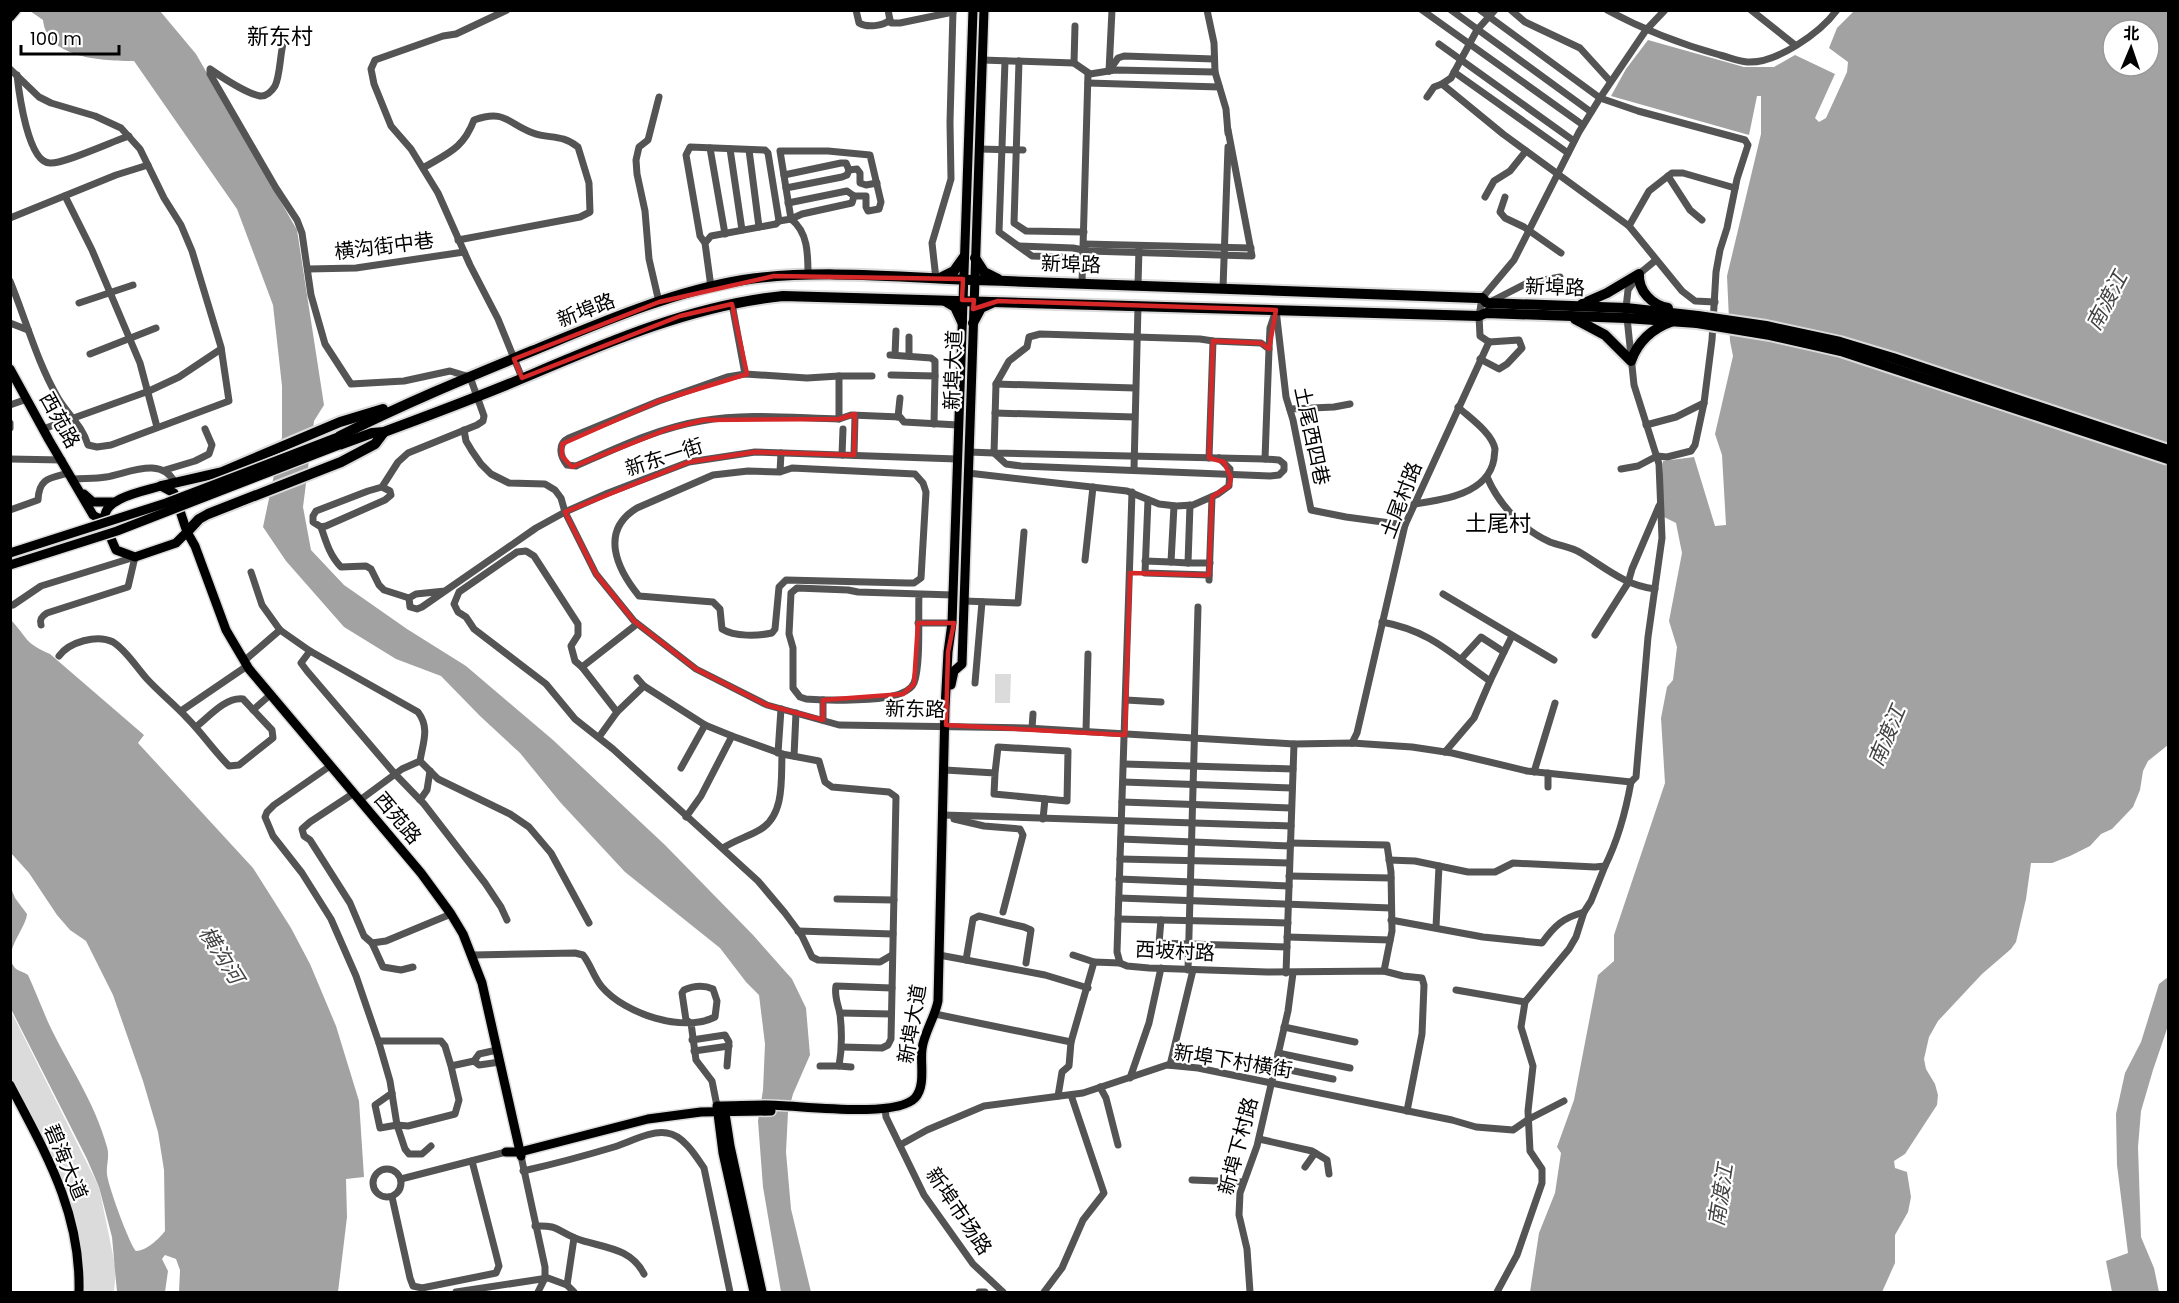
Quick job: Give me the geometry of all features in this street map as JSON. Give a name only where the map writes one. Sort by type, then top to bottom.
[{"type":"highway","points":[[936,279],[954,271],[969,258],[984,272],[1000,280]]},
{"type":"highway","points":[[1576,306],[1607,293],[1639,274]]},
{"type":"highway","points":[[1639,274],[1639,284],[1651,300],[1663,307],[1678,310],[1681,317]]},
{"type":"highway","name":"新埠路","points":[[392,410],[659,302],[711,287],[774,276],[963,279],[1224,288],[1576,306],[1681,317]]},
{"type":"highway","name":"新埠路","points":[[384,432],[680,316],[732,304],[783,296],[1479,316],[1486,313],[1569,316],[1626,313]]},
{"type":"highway","points":[[939,299],[955,307],[967,323],[981,308],[998,302]]},
{"type":"highway","points":[[1569,316],[1597,329],[1631,361],[1634,351],[1646,337],[1660,327],[1681,317],[1698,320],[1841,351],[2169,459]]},
{"type":"highway","points":[[1698,320],[1766,326],[1840,342],[2169,450]]},
{"type":"highway","points":[[161,486],[222,472],[340,422],[381,409],[392,410]]},
{"type":"highway","points":[[339,441],[392,410]]},
{"type":"highway","points":[[339,441],[384,432]]},
{"type":"highway","points":[[188,532],[199,519],[341,462],[375,444],[384,432]]},
{"type":"main road","name":"新埠大道","points":[[506,1152],[520,1152],[655,1113],[690,1107],[811,1110],[885,1108],[901,1106],[917,1095],[921,1080],[922,1047],[935,1014],[938,992],[948,652],[952,623],[958,425],[967,323],[974,300],[974,280],[969,258],[973,10]]},
{"type":"main road","name":"新埠大道","points":[[946,725],[950,714],[954,671],[962,664],[969,452],[967,323],[962,300],[963,279],[969,258],[979,149],[984,10]]},
{"type":"main road","name":"西苑路","points":[[11,372],[93,515],[104,518],[116,550],[135,556]]},
{"type":"main road","points":[[10,553],[173,501],[339,441]]},
{"type":"main road","points":[[10,565],[117,531],[339,441]]},
{"type":"main road","name":"西苑路","points":[[161,486],[174,493],[226,630],[245,663],[421,873],[451,914],[473,955],[482,983],[520,1152]]},
{"type":"main road","points":[[78,488],[93,502],[112,502],[161,486]]},
{"type":"main road","points":[[104,518],[112,502]]},
{"type":"main road","points":[[135,556],[176,543],[188,532]]},
{"type":"main road","name":"碧海大道","points":[[10,1085],[51,1163],[65,1197],[76,1245],[77,1293]]},
{"type":"main road","name":"碧海大道","points":[[10,1092],[47,1164],[62,1199],[73,1252],[77,1293]]},
{"type":"main road","points":[[721,1109],[725,1161],[754,1293]]},
{"type":"main road","points":[[721,1109],[762,1293]]},
{"type":"street","points":[[507,10],[456,34],[443,36],[375,60],[371,69],[374,84],[391,126],[423,168],[438,193],[464,252],[498,319],[522,378]]},
{"type":"street","points":[[856,10],[860,24],[864,26],[886,23],[890,20]]},
{"type":"street","points":[[888,10],[890,20]]},
{"type":"street","points":[[1109,71],[1112,10]]},
{"type":"street","points":[[1019,246],[1225,251],[1251,249],[1226,109],[1215,72],[1214,43],[1207,10]]},
{"type":"street","points":[[1422,10],[1583,125]]},
{"type":"street","points":[[1451,10],[1591,112]]},
{"type":"street","points":[[1480,10],[1600,98],[1638,111],[1745,140],[1748,145],[1716,272],[1704,403],[1695,445],[1691,451],[1667,457],[1657,456],[1638,466],[1621,470]]},
{"type":"street","points":[[1428,97],[1434,87],[1451,78],[1477,30],[1496,10]]},
{"type":"street","points":[[1511,10],[1525,22],[1580,48],[1610,81]]},
{"type":"street","points":[[1607,10],[1671,41],[1748,62],[1773,58],[1829,21],[1837,10]]},
{"type":"street","points":[[1480,359],[1499,369],[1522,348],[1519,340],[1489,342],[1480,336],[1479,316],[1485,301],[1514,260],[1574,141],[1610,81],[1646,30],[1665,10]]},
{"type":"street","points":[[1751,10],[1795,45]]},
{"type":"street","points":[[890,20],[900,23],[926,14],[953,11],[951,179],[932,243],[936,279]]},
{"type":"street","points":[[1074,63],[1075,26]]},
{"type":"street","points":[[1439,44],[1574,141]]},
{"type":"street","points":[[283,45],[277,79],[267,95],[261,96],[228,81],[210,69],[210,74],[297,220],[308,269],[311,295],[325,344],[351,384],[404,381],[450,371],[470,378],[484,416],[483,421],[415,449],[402,458],[382,488]]},
{"type":"street","points":[[1109,71],[1118,58],[1124,56],[1214,59]]},
{"type":"street","points":[[982,60],[1074,63],[1090,74],[1115,70],[1215,72]]},
{"type":"street","points":[[1005,61],[1000,150],[999,232],[1036,257],[1084,258]]},
{"type":"street","points":[[1019,62],[1019,150],[1014,223],[1026,231],[1084,232]]},
{"type":"street","points":[[10,69],[39,97],[110,122],[121,128],[140,148],[164,198],[181,225],[192,251],[215,322],[229,401],[111,445],[97,447],[88,445],[80,426],[59,399],[39,358],[10,281]]},
{"type":"street","points":[[1454,72],[1568,153]]},
{"type":"street","points":[[1082,283],[1088,73]]},
{"type":"street","points":[[17,75],[21,106],[32,143],[41,160],[60,162],[129,136]]},
{"type":"street","points":[[1088,83],[1219,87]]},
{"type":"street","points":[[1442,84],[1526,151],[1629,226],[1682,291],[1695,301],[1715,302]]},
{"type":"street","points":[[659,97],[648,141],[639,147],[636,160],[640,194],[645,212],[649,260],[659,302]]},
{"type":"street","points":[[423,168],[456,149],[470,132],[474,120],[487,116],[500,116],[533,133],[557,136],[578,147],[589,183],[590,212],[580,217],[459,240]]},
{"type":"street","points":[[1224,288],[1228,130]]},
{"type":"street","points":[[711,287],[705,243],[700,236],[686,155],[690,147],[765,150],[768,153],[778,221]]},
{"type":"street","points":[[710,148],[725,234]]},
{"type":"street","points":[[730,149],[742,230]]},
{"type":"street","points":[[979,149],[1019,150]]},
{"type":"street","points":[[749,150],[759,227]]},
{"type":"street","points":[[788,203],[847,192],[854,196],[864,195],[867,198],[866,209],[876,211],[881,206],[881,201],[870,155],[780,151],[788,203],[791,219],[800,226],[803,234],[808,275]]},
{"type":"street","points":[[1485,197],[1494,181],[1510,171],[1526,151]]},
{"type":"street","points":[[784,175],[841,163],[846,163],[849,170],[843,177],[786,188]]},
{"type":"street","points":[[10,218],[116,175],[148,165]]},
{"type":"street","points":[[849,170],[857,169],[860,173],[859,180],[863,184],[877,183]]},
{"type":"street","points":[[1629,226],[1649,191],[1672,173],[1683,173],[1736,188]]},
{"type":"street","points":[[1668,176],[1690,210],[1702,220]]},
{"type":"street","points":[[66,196],[129,338],[149,391],[157,427]]},
{"type":"street","points":[[705,243],[711,236],[776,224],[778,221],[802,214],[852,203],[854,196]]},
{"type":"street","points":[[1505,197],[1500,212],[1505,218],[1530,231],[1561,253]]},
{"type":"street","points":[[1138,285],[1139,248]]},
{"type":"street","name":"横沟街中巷","points":[[308,269],[356,268],[464,252]]},
{"type":"street","points":[[1497,1293],[1517,1256],[1542,1183],[1542,1169],[1530,1151],[1528,1111],[1533,1066],[1521,1027],[1525,1002],[1569,949],[1576,937],[1584,912],[1613,850],[1631,782],[1636,777],[1648,637],[1662,538],[1657,456],[1634,385],[1626,313],[1628,290],[1639,274],[1656,260]]},
{"type":"street","points":[[1485,301],[1527,283],[1560,277]]},
{"type":"street","points":[[79,303],[132,285]]},
{"type":"street","points":[[732,304],[745,374]]},
{"type":"street","points":[[1134,469],[1137,306]]},
{"type":"street","points":[[1265,459],[1270,328],[1276,310]]},
{"type":"street","name":"土尾西四巷","points":[[1276,310],[1285,390],[1311,510],[1405,525]]},
{"type":"street","points":[[10,323],[28,330]]},
{"type":"street","points":[[90,354],[156,328]]},
{"type":"street","points":[[896,331],[892,355],[931,358],[934,361],[933,424]]},
{"type":"street","points":[[969,452],[994,453],[1265,459],[1280,460],[1284,464],[1284,470],[1279,475],[1021,466],[1006,464],[994,453],[996,384],[1009,361],[1027,347],[1029,337],[1040,334],[1200,339],[1261,343],[1269,349]]},
{"type":"street","points":[[909,337],[909,356]]},
{"type":"street","points":[[1209,458],[1213,341]]},
{"type":"street","name":"土尾村路","points":[[1352,743],[1357,733],[1405,525],[1489,342]]},
{"type":"street","points":[[44,429],[149,391],[179,377],[221,349]]},
{"type":"street","points":[[872,376],[807,378],[745,374],[728,377],[659,401],[569,438],[560,449],[567,465],[576,466],[668,429],[704,420],[752,417],[839,419],[855,416],[898,417],[904,422],[958,425]]},
{"type":"street","points":[[891,375],[935,376]]},
{"type":"street","points":[[839,376],[839,419]]},
{"type":"street","points":[[996,384],[1135,388]]},
{"type":"street","points":[[898,417],[900,398]]},
{"type":"street","points":[[10,405],[27,399]]},
{"type":"street","points":[[1646,425],[1676,417],[1704,403]]},
{"type":"street","points":[[1290,409],[1350,404]]},
{"type":"street","points":[[1414,504],[1435,501],[1467,491],[1487,477],[1495,450],[1490,439],[1458,407]]},
{"type":"street","points":[[995,413],[1134,417]]},
{"type":"street","points":[[854,455],[855,416]]},
{"type":"street","points":[[10,423],[10,428]]},
{"type":"street","points":[[10,510],[38,500],[40,485],[44,481],[71,476],[104,477],[149,468],[165,470],[195,462],[209,454],[212,445],[205,429]]},
{"type":"street","points":[[842,455],[843,429]]},
{"type":"street","name":"新东路","points":[[464,430],[466,441],[472,451],[491,474],[509,483],[545,484],[555,490],[561,498],[565,512],[596,573],[637,624],[696,669],[767,705],[839,725],[946,725],[1294,744],[1352,743],[1412,747],[1534,772],[1631,782]]},
{"type":"street","name":"新东一街","points":[[445,591],[416,594],[409,598],[410,607],[417,609],[445,591],[536,528],[565,512],[689,462],[755,452],[957,459]]},
{"type":"street","points":[[780,472],[781,453]]},
{"type":"street","points":[[968,473],[1132,492],[1148,500],[1174,506],[1190,505],[1212,497],[1229,486],[1230,469],[1219,458]]},
{"type":"street","points":[[10,459],[62,460]]},
{"type":"street","points":[[792,468],[915,474],[923,483],[926,492],[921,578],[908,584],[786,579],[779,587],[775,629],[772,633],[763,635],[728,633],[722,629],[720,609],[713,602],[639,597],[618,562],[615,549],[616,532],[627,514],[713,475],[748,471],[780,472],[792,468]]},
{"type":"street","points":[[165,470],[170,473],[175,483]]},
{"type":"street","points":[[1487,477],[1502,501],[1530,532],[1557,545],[1580,552],[1628,583],[1638,587],[1655,588]]},
{"type":"street","points":[[1085,560],[1093,487]]},
{"type":"street","points":[[321,527],[389,498],[390,491],[382,488],[368,491],[330,508],[316,511],[313,522],[321,527],[326,543],[341,567],[366,566],[384,590],[409,598]]},
{"type":"street","name":"西坡村路","points":[[1132,492],[1117,952],[1120,963],[1127,966],[1191,970],[1290,973],[1384,970],[1396,975],[1422,978],[1424,985],[1422,1034],[1407,1111]]},
{"type":"street","points":[[1148,500],[1145,573],[1209,577],[1212,497]]},
{"type":"street","points":[[1595,635],[1628,583],[1660,503]]},
{"type":"street","points":[[1188,562],[1190,505]]},
{"type":"street","points":[[1171,562],[1174,506]]},
{"type":"street","points":[[964,601],[1018,603],[1024,532]]},
{"type":"street","points":[[617,712],[575,661],[571,646],[578,635],[578,624],[532,553],[517,552],[459,592],[455,607],[474,629],[546,684],[571,715],[600,737],[686,817],[759,880],[798,932],[813,957],[818,960],[880,962],[892,955]]},
{"type":"street","points":[[13,604],[41,586],[135,556]]},
{"type":"street","points":[[41,625],[42,616],[47,613],[128,587],[135,556]]},
{"type":"street","points":[[1145,561],[1210,563]]},
{"type":"street","points":[[251,572],[262,605],[280,630],[310,651],[418,712],[424,721],[425,733],[420,760]]},
{"type":"street","points":[[919,594],[917,664],[914,684],[910,688],[903,694],[892,697],[823,700],[800,697],[793,688],[793,648],[789,634],[791,593],[794,590],[802,587],[853,592],[953,595]]},
{"type":"street","points":[[1443,594],[1554,660]]},
{"type":"street","points":[[975,683],[982,602]]},
{"type":"street","points":[[1170,1065],[1191,970],[1189,944],[1198,607]]},
{"type":"street","points":[[1382,622],[1411,629],[1436,640],[1490,681]]},
{"type":"street","points":[[918,623],[952,623]]},
{"type":"street","points":[[582,667],[637,624]]},
{"type":"street","points":[[181,711],[245,663],[280,630]]},
{"type":"street","points":[[1445,752],[1474,718],[1512,636]]},
{"type":"street","points":[[1461,659],[1481,637],[1504,652]]},
{"type":"street","points":[[59,656],[66,648],[96,639],[114,643],[158,691],[181,711],[195,728],[229,766],[238,765],[273,738],[272,730],[243,699],[236,698],[195,728]]},
{"type":"street","points":[[963,640],[978,641]]},
{"type":"street","points":[[310,651],[301,663],[307,672],[420,800],[485,883],[507,920]]},
{"type":"street","points":[[1086,731],[1088,654]]},
{"type":"street","points":[[962,664],[976,668]]},
{"type":"street","points":[[637,678],[644,686],[705,725],[780,754],[819,761],[828,786],[889,792],[896,797],[891,1039],[886,1047],[842,1047]]},
{"type":"street","points":[[600,737],[617,712],[644,686]]},
{"type":"street","points":[[253,710],[270,695]]},
{"type":"street","points":[[823,700],[823,720]]},
{"type":"street","points":[[1126,700],[1161,702]]},
{"type":"street","points":[[1534,772],[1555,703]]},
{"type":"street","points":[[723,848],[769,823],[780,800],[781,708]]},
{"type":"street","points":[[794,756],[796,713]]},
{"type":"street","points":[[1032,729],[1033,714]]},
{"type":"street","points":[[681,768],[705,725]]},
{"type":"street","points":[[686,817],[702,796],[732,736]]},
{"type":"street","name":"新埠下村路","points":[[1250,1293],[1247,1249],[1239,1215],[1240,1193],[1259,1139],[1284,1027],[1290,973],[1287,937],[1294,744]]},
{"type":"street","points":[[998,747],[1068,751],[1067,801],[994,794],[995,773],[998,747]]},
{"type":"street","points":[[420,760],[438,779],[501,810],[529,827],[551,853],[589,922]]},
{"type":"street","points":[[413,967],[400,970],[383,967],[372,943],[364,936],[350,903],[309,840],[304,836],[302,829],[310,822],[420,760]]},
{"type":"street","points":[[1124,764],[1293,769]]},
{"type":"street","points":[[330,766],[274,805],[265,817],[273,836],[303,873],[331,919],[356,975],[379,1043],[393,1094],[397,1125],[405,1149],[409,1154],[422,1154],[431,1146]]},
{"type":"street","points":[[945,770],[995,773]]},
{"type":"street","points":[[420,800],[427,790],[430,771]]},
{"type":"street","points":[[1548,773],[1548,787]]},
{"type":"street","points":[[1123,782],[1292,788]]},
{"type":"street","points":[[1043,819],[1045,799]]},
{"type":"street","points":[[1122,802],[1291,808]]},
{"type":"street","points":[[943,815],[1291,826]]},
{"type":"street","points":[[943,815],[984,826],[1020,829],[1023,834],[1003,912]]},
{"type":"street","points":[[1121,839],[1387,845],[1391,878],[1391,920],[1384,970]]},
{"type":"street","points":[[1120,859],[1289,863]]},
{"type":"street","points":[[1389,860],[1415,861],[1468,872],[1495,872],[1513,863],[1605,866]]},
{"type":"street","points":[[1436,927],[1439,866]]},
{"type":"street","points":[[1289,876],[1391,878]]},
{"type":"street","points":[[1119,879],[1289,886]]},
{"type":"street","points":[[1119,898],[1391,908]]},
{"type":"street","points":[[837,899],[894,900]]},
{"type":"street","points":[[1391,920],[1483,937],[1542,943],[1552,929],[1567,916],[1584,912]]},
{"type":"street","points":[[372,943],[386,941],[451,914]]},
{"type":"street","points":[[966,960],[973,919],[979,916],[1031,930],[1026,963]]},
{"type":"street","points":[[1118,919],[1288,923]]},
{"type":"street","points":[[1161,920],[1159,943],[1287,947]]},
{"type":"street","points":[[798,932],[894,934]]},
{"type":"street","points":[[1287,937],[1390,940]]},
{"type":"street","points":[[473,955],[575,953],[583,955],[602,988],[636,1012],[653,1018],[691,1023],[707,1021],[715,1017],[717,1001],[713,989],[701,986],[684,990],[682,993],[686,1020],[691,1023]]},
{"type":"street","points":[[939,955],[1045,975],[1088,988]]},
{"type":"street","points":[[1073,955],[1094,962],[1120,963]]},
{"type":"street","points":[[1058,1096],[1062,1072],[1069,1066],[1071,1042],[1094,962]]},
{"type":"street","points":[[1130,1078],[1149,1023],[1161,968]]},
{"type":"street","points":[[839,1066],[842,1047],[840,1013],[834,992],[836,986],[892,988]]},
{"type":"street","points":[[1456,990],[1525,1002]]},
{"type":"street","points":[[840,1013],[891,1014]]},
{"type":"street","points":[[935,1014],[1071,1042]]},
{"type":"street","points":[[691,1023],[694,1051],[700,1067],[712,1081],[721,1109]]},
{"type":"street","points":[[1284,1027],[1355,1042]]},
{"type":"street","points":[[692,1040],[725,1035],[729,1046],[727,1066]]},
{"type":"street","points":[[379,1043],[381,1041],[441,1041],[452,1066],[459,1100],[455,1114],[408,1126],[380,1128],[375,1104],[393,1094]]},
{"type":"street","points":[[694,1051],[729,1046]]},
{"type":"street","points":[[452,1066],[474,1060],[479,1054],[497,1050]]},
{"type":"street","points":[[1278,1053],[1350,1068]]},
{"type":"street","points":[[474,1060],[479,1065],[500,1062]]},
{"type":"street","name":"新埠下村横街","points":[[900,1145],[927,1130],[984,1106],[1083,1093],[1170,1065],[1198,1068],[1476,1127],[1513,1130],[1564,1101]]},
{"type":"street","points":[[820,1066],[851,1067]]},
{"type":"street","points":[[1275,1067],[1333,1079]]},
{"type":"street","points":[[1100,1087],[1106,1098],[1118,1145]]},
{"type":"street","points":[[1044,1293],[1062,1268],[1083,1220],[1104,1193],[1071,1095]]},
{"type":"street","name":"新埠市场路","points":[[885,1108],[886,1117],[924,1194],[974,1264],[1003,1293]]},
{"type":"street","points":[[524,1171],[657,1133],[668,1133],[676,1137],[693,1153],[704,1168],[730,1293]]},
{"type":"street","points":[[1259,1139],[1316,1153],[1326,1160],[1329,1174]]},
{"type":"street","points":[[401,1179],[506,1152]]},
{"type":"street","points":[[520,1152],[545,1278],[538,1293]]},
{"type":"street","points":[[1305,1167],[1316,1153]]},
{"type":"street","points":[[392,1197],[413,1286],[422,1288],[496,1273],[499,1266],[472,1161]]},
{"type":"street","points":[[386,1169],[394,1171],[401,1179],[399,1191],[392,1197],[383,1197],[375,1192],[372,1184],[374,1177],[381,1170],[386,1169]]},
{"type":"street","points":[[1192,1180],[1243,1182]]},
{"type":"street","points":[[535,1226],[555,1227],[574,1238],[622,1252],[639,1266],[644,1274]]},
{"type":"street","points":[[567,1285],[574,1238]]},
{"type":"street","points":[[456,1293],[545,1278],[567,1285],[574,1293]]},
{"type":"street","points":[[979,1293],[985,1293]]},
{"type":"highlighted area","points":[[774,276],[963,279],[962,300],[974,300],[973,309],[998,301],[1276,310],[1269,349],[1261,343],[1213,341],[1209,458],[1224,462],[1231,478],[1229,486],[1212,497],[1209,575],[1130,573],[1125,735],[946,725],[948,652],[954,623],[918,623],[914,684],[903,694],[823,700],[823,720],[767,705],[696,669],[634,621],[596,574],[565,512],[689,462],[755,452],[854,455],[855,414],[839,419],[704,420],[668,429],[572,467],[562,456],[562,444],[659,401],[747,374],[732,304],[680,316],[522,378],[514,359],[659,302]]},
{"type":"shaded area","points":[[995,674],[1011,674],[1010,703],[995,703]]},
{"type":"shaded area","points":[[10,1009],[99,1187],[116,1270],[114,1292],[78,1292],[63,1192],[11,1084]]},
{"type":"water","points":[[30,11],[160,11],[196,54],[297,230],[324,405],[314,421],[303,507],[311,550],[344,585],[407,629],[466,666],[553,740],[665,845],[753,935],[792,979],[806,1008],[810,1055],[793,1094],[788,1112],[786,1152],[791,1209],[811,1292],[781,1292],[763,1187],[758,1121],[763,1090],[765,1044],[759,995],[720,948],[625,872],[560,802],[520,753],[441,676],[396,659],[344,627],[286,561],[263,527],[282,437],[282,386],[273,305],[237,209],[134,61],[93,58],[66,50],[55,43],[47,33],[43,20]]},
{"type":"water","name":"南渡江","points":[[1854,11],[2168,11],[2168,745],[2148,761],[2133,807],[2112,829],[2101,834],[2090,846],[2070,856],[2052,863],[2031,863],[2026,899],[2016,942],[1938,1021],[1929,1037],[1924,1059],[1926,1069],[1935,1084],[1938,1095],[1937,1105],[1905,1154],[1894,1161],[1895,1168],[1907,1172],[1911,1197],[1908,1212],[1895,1235],[1895,1263],[1882,1292],[1530,1292],[1539,1233],[1555,1193],[1561,1153],[1557,1147],[1574,1100],[1598,975],[1614,961],[1614,935],[1665,783],[1661,718],[1667,687],[1673,680],[1677,647],[1669,621],[1682,553],[1676,523],[1662,516],[1663,461],[1694,457],[1715,526],[1726,525],[1722,455],[1715,434],[1733,356],[1730,341],[1727,276],[1761,134],[1761,96],[1757,96],[1749,135],[1611,96],[1626,69],[1648,40],[1744,67],[1774,67],[1795,55],[1835,74],[1815,118],[1819,122],[1826,118],[1847,72],[1848,62],[1829,48],[1837,28]]},
{"type":"water","name":"横沟河","points":[[11,620],[31,643],[50,654],[144,735],[138,743],[253,868],[291,928],[310,964],[336,1026],[359,1101],[364,1177],[346,1179],[347,1217],[338,1292],[179,1292],[180,1270],[176,1259],[165,1255],[162,1259],[168,1271],[165,1292],[117,1292],[112,1237],[99,1187],[11,1009],[11,962],[15,968],[28,975],[55,1037],[102,1130],[108,1150],[107,1174],[111,1190],[124,1227],[136,1251],[148,1247],[165,1231],[164,1170],[158,1132],[113,995],[86,941],[70,930],[57,915],[29,873],[11,853]]},
{"type":"water","points":[[11,888],[15,898],[27,914],[11,955]]},
{"type":"water","points":[[2168,977],[2168,1026],[2141,1111],[2138,1147],[2141,1237],[2154,1268],[2159,1292],[2112,1292],[2106,1261],[2128,1253],[2117,1165],[2116,1114],[2125,1073],[2141,1042],[2159,984]]},
{"type":"district","name":"新东村","points":[[280,36]]},
{"type":"district","name":"土尾村","points":[[1498,523]]}]
